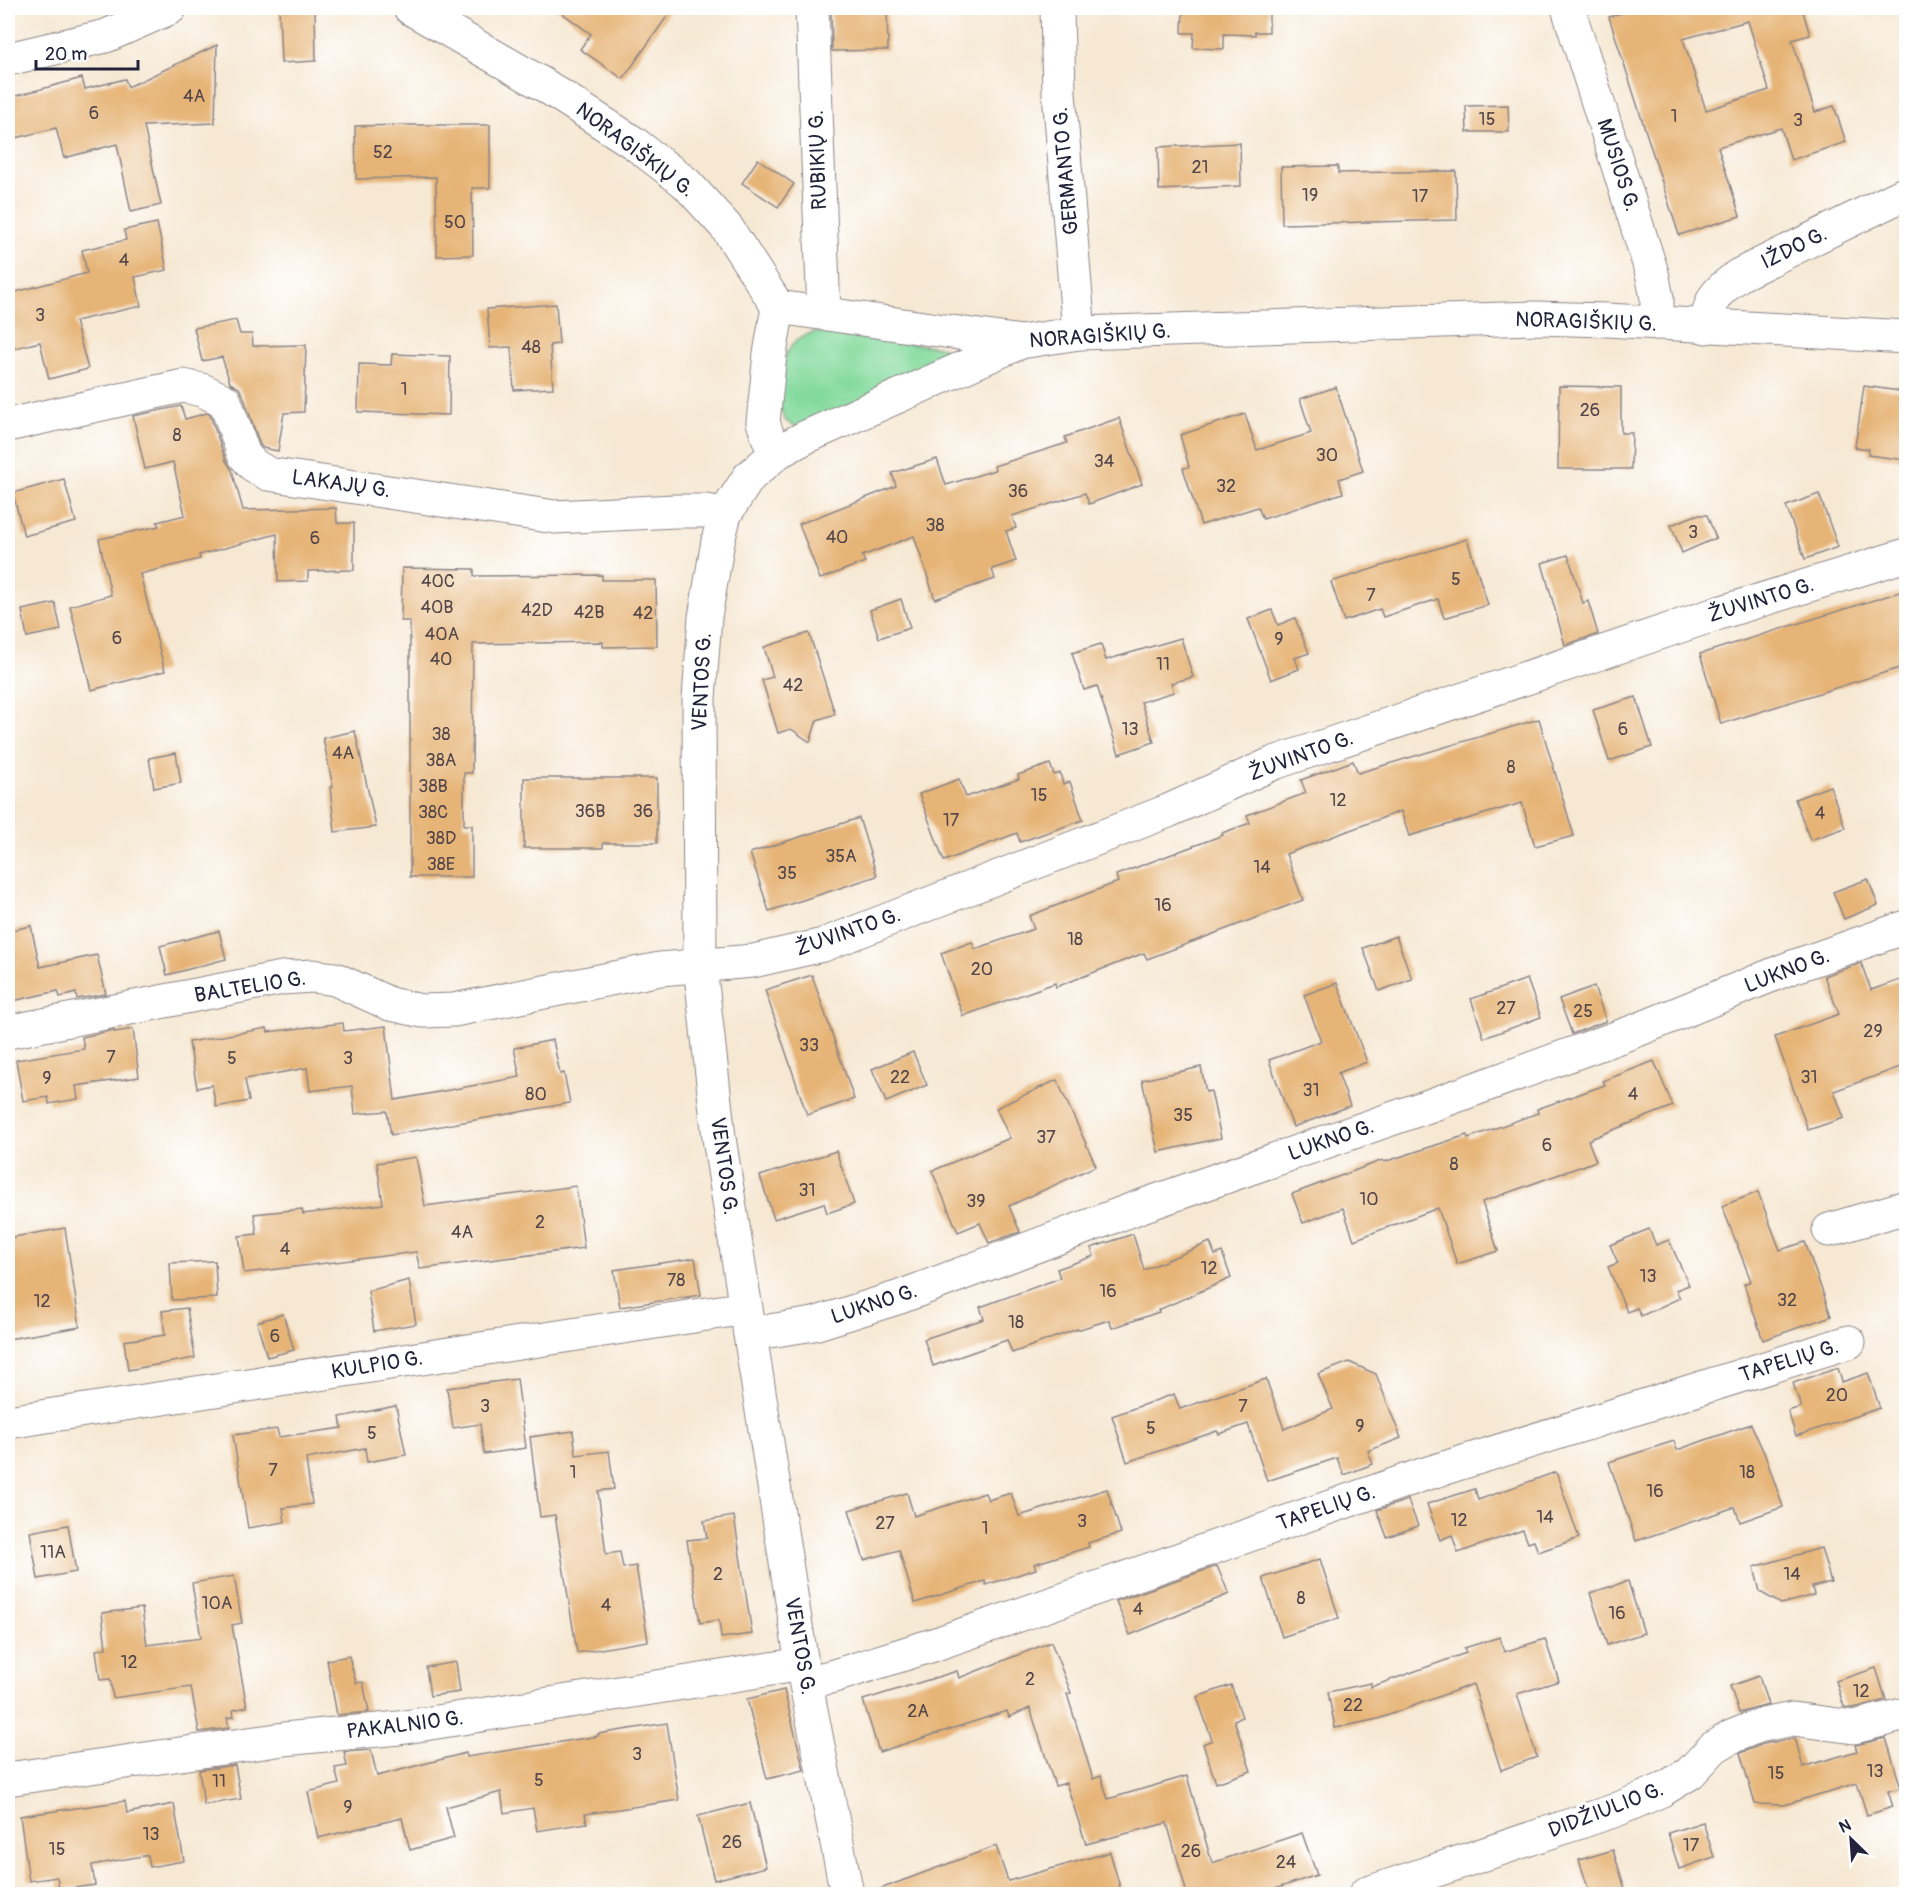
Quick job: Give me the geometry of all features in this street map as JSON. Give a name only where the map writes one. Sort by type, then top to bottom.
[{"type":"street","points":[[8,59],[106,36],[171,8]]},
{"type":"street","name":"NORAGIŠKIŲ G.","points":[[410,8],[544,85],[634,143],[686,183],[727,228],[778,307],[1021,342],[1079,333],[1536,318],[1906,337]]},
{"type":"street","name":"RUBIKIŲ G.","points":[[812,8],[824,313]]},
{"type":"street","name":"GERMANTO G.","points":[[1057,8],[1059,93],[1079,333]]},
{"type":"street","name":"MUSIOS G.","points":[[1568,8],[1652,273],[1657,298],[1657,323]]},
{"type":"street","name":"IŽDO G.","points":[[1706,327],[1708,312],[1715,294],[1739,275],[1906,193]]},
{"type":"street","points":[[778,307],[770,354],[763,422],[769,440],[778,452]]},
{"type":"street","name":"VENTOS G.","points":[[847,1894],[804,1673],[719,1138],[700,964],[699,698],[705,617],[725,514],[749,477],[778,452],[806,437],[1021,342]]},
{"type":"street","name":"LAKAJŲ G.","points":[[8,425],[183,386],[202,390],[225,401],[244,455],[268,474],[555,517],[675,511],[706,511],[725,514]]},
{"type":"street","name":"ŽUVINTO G.","points":[[700,964],[753,961],[823,945],[1168,811],[1275,763],[1719,613],[1906,555]]},
{"type":"street","name":"LUKNO G.","points":[[748,1321],[814,1324],[900,1298],[1139,1207],[1591,1047],[1787,969],[1906,927]]},
{"type":"street","name":"BALTELIO G.","points":[[8,1032],[282,978],[312,976],[335,979],[390,1004],[422,1011],[454,1010],[660,969],[700,964]]},
{"type":"street","points":[[1829,1230],[1906,1207]]},
{"type":"street","name":"KULPIO G.","points":[[8,1422],[748,1321]]},
{"type":"street","name":"TAPELIŲ G.","points":[[804,1673],[834,1676],[933,1645],[1422,1475],[1849,1342]]},
{"type":"street","name":"PAKALNIO G.","points":[[8,1779],[285,1739],[399,1728],[804,1673]]},
{"type":"street","name":"DIDŽIULIO G.","points":[[1365,1894],[1616,1810],[1662,1790],[1690,1773],[1714,1747],[1758,1726],[1793,1719],[1854,1727],[1906,1714]]},
{"type":"green space","points":[[814,332],[940,347],[949,350],[952,355],[802,429],[787,422],[782,414],[780,396],[782,375],[785,357],[790,347],[799,339]]},
{"type":"building","points":[[279,8],[315,8],[316,61],[281,63]]},
{"type":"building","points":[[555,8],[673,8],[623,79],[580,49],[591,34]]},
{"type":"building","points":[[831,8],[887,8],[888,50],[832,51]]},
{"type":"building","points":[[1183,8],[1269,8],[1269,32],[1255,32],[1255,35],[1224,34],[1224,49],[1193,48],[1194,33],[1182,33]]},
{"type":"building","points":[[1638,8],[1802,8],[1810,35],[1792,40],[1815,112],[1834,106],[1846,142],[1791,160],[1781,128],[1718,147],[1740,216],[1679,235],[1609,17]],"holes":[[[1748,21],[1769,90],[1706,110],[1683,39]]]},
{"type":"building","points":[[217,45],[215,123],[144,126],[161,205],[131,212],[117,144],[64,158],[56,128],[8,140],[8,98],[82,78],[85,89],[125,79],[128,87]]},
{"type":"building","points":[[1508,105],[1509,132],[1467,132],[1466,106]]},
{"type":"building","points":[[490,125],[490,188],[472,188],[473,255],[437,256],[436,177],[356,179],[355,126]]},
{"type":"building","points":[[1240,143],[1241,186],[1159,190],[1158,147]]},
{"type":"building","points":[[758,159],[794,184],[778,207],[742,183]]},
{"type":"building","points":[[1338,166],[1338,173],[1456,171],[1457,220],[1282,224],[1281,167]]},
{"type":"building","points":[[157,223],[167,270],[135,277],[141,306],[75,321],[88,369],[49,379],[40,342],[11,349],[8,335],[8,294],[87,273],[82,250],[126,240],[124,230]]},
{"type":"building","points":[[556,304],[559,344],[550,345],[553,388],[514,390],[511,347],[490,348],[487,309]]},
{"type":"building","points":[[236,320],[240,334],[252,334],[253,346],[306,345],[304,412],[284,413],[278,451],[263,448],[260,445],[243,395],[239,388],[230,383],[222,357],[202,361],[194,328]]},
{"type":"building","points":[[392,354],[450,356],[449,415],[358,412],[359,364],[391,365]]},
{"type":"building","points":[[1559,386],[1621,387],[1621,433],[1632,433],[1631,469],[1558,469]]},
{"type":"building","points":[[1864,386],[1906,392],[1906,460],[1868,455],[1869,449],[1855,447]]},
{"type":"building","points":[[1336,387],[1363,471],[1339,479],[1343,493],[1263,519],[1258,507],[1201,525],[1183,468],[1189,467],[1180,435],[1245,414],[1257,450],[1311,433],[1300,399]]},
{"type":"building","points":[[181,406],[185,419],[207,413],[210,415],[226,461],[232,470],[243,510],[336,508],[337,523],[354,523],[354,570],[308,571],[308,581],[278,582],[277,534],[199,555],[200,559],[140,574],[165,671],[91,690],[70,606],[111,595],[99,539],[159,526],[157,522],[185,515],[173,462],[145,469],[133,416]]},
{"type":"building","points":[[1119,418],[1142,484],[1089,504],[1085,493],[1012,516],[1016,528],[1006,531],[1016,561],[992,569],[995,579],[935,599],[914,536],[862,556],[865,562],[820,579],[799,524],[896,486],[892,473],[937,459],[946,485],[995,470],[994,466],[1067,443],[1065,437]]},
{"type":"building","points":[[64,479],[76,522],[24,536],[13,493]]},
{"type":"building","points":[[1819,494],[1838,547],[1805,559],[1786,506]]},
{"type":"building","points":[[1696,515],[1707,515],[1716,538],[1682,553],[1671,525]]},
{"type":"building","points":[[1467,539],[1488,605],[1444,618],[1438,599],[1383,617],[1380,609],[1344,621],[1331,582]]},
{"type":"building","points":[[1568,555],[1583,603],[1588,601],[1598,634],[1565,645],[1542,563]]},
{"type":"building","points":[[402,568],[474,569],[474,576],[602,575],[602,580],[656,580],[657,646],[603,647],[603,642],[473,644],[472,773],[464,773],[464,825],[472,825],[472,877],[410,877],[410,621],[401,621]]},
{"type":"building","points":[[1906,590],[1906,666],[1721,724],[1700,654]]},
{"type":"building","points":[[901,599],[910,628],[879,638],[870,610]]},
{"type":"building","points":[[55,603],[61,630],[27,637],[22,610]]},
{"type":"building","points":[[1272,610],[1278,625],[1295,618],[1309,653],[1295,658],[1299,669],[1271,680],[1248,619]]},
{"type":"building","points":[[809,633],[835,714],[817,720],[810,742],[791,729],[778,733],[762,680],[773,677],[764,647]]},
{"type":"building","points":[[1181,638],[1193,677],[1171,683],[1174,692],[1141,702],[1154,742],[1119,754],[1097,686],[1084,690],[1072,653],[1101,644],[1106,660]]},
{"type":"building","points":[[1636,697],[1652,747],[1609,761],[1593,710]]},
{"type":"building","points":[[1539,719],[1574,836],[1535,846],[1522,803],[1409,836],[1401,811],[1286,854],[1303,900],[1147,959],[1144,953],[1056,987],[1055,983],[963,1016],[941,953],[972,942],[975,949],[1034,929],[1029,916],[1118,882],[1116,875],[1223,835],[1222,833],[1250,823],[1247,815],[1306,793],[1301,780],[1353,761],[1358,773]]},
{"type":"building","points":[[355,731],[376,827],[335,832],[330,787],[333,787],[323,738]]},
{"type":"building","points":[[176,753],[181,783],[154,788],[149,758]]},
{"type":"building","points":[[1050,764],[1054,775],[1060,773],[1063,784],[1070,782],[1083,820],[1020,842],[1017,833],[944,861],[919,794],[959,779],[966,797],[1019,779],[1018,775]]},
{"type":"building","points":[[524,778],[657,778],[657,843],[603,843],[603,848],[524,848]]},
{"type":"building","points":[[1830,786],[1845,828],[1810,840],[1795,799]]},
{"type":"building","points":[[859,818],[877,876],[769,911],[750,853]]},
{"type":"building","points":[[1868,879],[1878,905],[1844,919],[1833,892]]},
{"type":"building","points":[[31,926],[40,967],[97,955],[106,994],[77,999],[76,993],[60,997],[58,991],[8,1002],[8,931]]},
{"type":"building","points":[[219,931],[226,959],[167,975],[160,946]]},
{"type":"building","points":[[1396,936],[1412,979],[1379,991],[1363,948]]},
{"type":"building","points":[[1861,963],[1871,990],[1906,978],[1906,1065],[1834,1091],[1844,1118],[1808,1130],[1775,1037],[1839,1014],[1824,976]]},
{"type":"building","points":[[812,975],[854,1099],[807,1115],[765,990]]},
{"type":"building","points":[[1527,979],[1541,1017],[1484,1038],[1471,999]]},
{"type":"building","points":[[1337,983],[1367,1062],[1338,1073],[1350,1106],[1293,1127],[1269,1060],[1321,1041],[1304,995]]},
{"type":"building","points":[[1594,986],[1606,1021],[1572,1034],[1559,999]]},
{"type":"building","points":[[343,1023],[344,1031],[386,1026],[395,1100],[520,1077],[514,1048],[553,1040],[560,1074],[564,1073],[570,1103],[391,1135],[387,1111],[355,1114],[352,1086],[310,1091],[307,1068],[245,1079],[249,1101],[216,1107],[212,1085],[197,1088],[189,1042],[267,1028],[268,1032]]},
{"type":"building","points":[[133,1029],[139,1077],[76,1086],[78,1099],[49,1104],[48,1097],[23,1101],[16,1060],[84,1049],[82,1037],[114,1030],[114,1032]]},
{"type":"building","points":[[913,1052],[927,1085],[886,1102],[872,1069]]},
{"type":"building","points":[[1654,1061],[1673,1106],[1588,1140],[1596,1161],[1482,1202],[1498,1251],[1457,1264],[1438,1208],[1354,1240],[1343,1208],[1303,1223],[1292,1194],[1383,1160],[1384,1162],[1467,1135],[1468,1138],[1538,1113],[1537,1109],[1605,1085],[1603,1081]]},
{"type":"building","points":[[1201,1067],[1206,1092],[1211,1091],[1221,1138],[1158,1152],[1142,1080]]},
{"type":"building","points":[[1057,1080],[1096,1166],[1009,1206],[1020,1232],[989,1243],[980,1223],[958,1232],[932,1171],[1010,1138],[996,1108]]},
{"type":"building","points":[[836,1151],[854,1204],[827,1213],[824,1203],[774,1219],[760,1176]]},
{"type":"building","points":[[416,1157],[425,1206],[576,1186],[584,1248],[420,1269],[416,1252],[244,1273],[239,1236],[257,1234],[254,1214],[302,1209],[303,1214],[383,1204],[377,1163]]},
{"type":"building","points":[[1758,1192],[1780,1250],[1805,1242],[1831,1316],[1763,1340],[1744,1284],[1751,1281],[1722,1206]]},
{"type":"building","points":[[65,1228],[80,1327],[8,1339],[8,1238]]},
{"type":"building","points":[[1649,1229],[1656,1245],[1669,1240],[1689,1285],[1676,1290],[1680,1298],[1641,1316],[1637,1308],[1627,1312],[1608,1267],[1618,1263],[1610,1245]]},
{"type":"building","points":[[1133,1234],[1144,1270],[1210,1242],[1215,1255],[1222,1252],[1231,1278],[1158,1310],[1159,1312],[1112,1328],[1109,1320],[1012,1353],[1007,1340],[933,1366],[924,1339],[984,1319],[980,1307],[1060,1278],[1057,1269],[1094,1256],[1091,1248]]},
{"type":"building","points":[[695,1258],[701,1295],[620,1307],[614,1270]]},
{"type":"building","points":[[215,1261],[217,1298],[172,1300],[170,1263]]},
{"type":"building","points":[[409,1280],[416,1324],[374,1331],[368,1291]]},
{"type":"building","points":[[187,1308],[195,1358],[128,1370],[124,1341],[165,1335],[162,1311]]},
{"type":"building","points":[[283,1314],[294,1350],[267,1357],[257,1322]]},
{"type":"building","points":[[1349,1362],[1376,1374],[1401,1438],[1368,1451],[1373,1464],[1344,1475],[1337,1458],[1267,1481],[1248,1424],[1219,1434],[1217,1431],[1127,1462],[1112,1416],[1174,1394],[1180,1409],[1266,1379],[1284,1429],[1333,1409],[1318,1374]]},
{"type":"building","points":[[1838,1368],[1842,1382],[1868,1373],[1880,1408],[1796,1436],[1788,1411],[1801,1407],[1793,1383]]},
{"type":"building","points":[[517,1379],[526,1448],[484,1454],[480,1424],[453,1428],[447,1388]]},
{"type":"building","points":[[396,1406],[406,1455],[367,1462],[365,1448],[306,1459],[312,1504],[283,1508],[285,1522],[248,1528],[233,1435],[277,1429],[279,1437],[342,1428],[340,1417]]},
{"type":"building","points":[[1751,1424],[1765,1455],[1783,1507],[1740,1522],[1735,1507],[1636,1541],[1609,1462],[1674,1441],[1677,1450]]},
{"type":"building","points":[[573,1431],[576,1455],[609,1451],[614,1489],[598,1491],[606,1554],[620,1552],[623,1568],[636,1566],[648,1641],[577,1653],[555,1515],[540,1517],[530,1437]]},
{"type":"building","points":[[1556,1472],[1579,1538],[1538,1552],[1534,1541],[1528,1543],[1523,1530],[1458,1553],[1452,1535],[1440,1540],[1427,1504],[1475,1489],[1478,1500]]},
{"type":"building","points":[[1107,1489],[1121,1533],[1088,1543],[1089,1547],[1034,1564],[1036,1569],[986,1585],[985,1581],[915,1603],[899,1550],[864,1560],[849,1510],[907,1493],[914,1516],[985,1493],[988,1500],[1011,1493],[1019,1516]]},
{"type":"building","points":[[1408,1500],[1418,1526],[1387,1537],[1377,1510]]},
{"type":"building","points":[[734,1516],[752,1634],[721,1638],[719,1620],[700,1623],[687,1540],[707,1538],[704,1521]]},
{"type":"building","points":[[68,1525],[76,1572],[38,1579],[30,1532]]},
{"type":"building","points":[[1821,1548],[1831,1582],[1812,1587],[1814,1595],[1781,1604],[1760,1592],[1754,1567]]},
{"type":"building","points":[[1320,1559],[1339,1618],[1282,1637],[1263,1578]]},
{"type":"building","points":[[1217,1566],[1229,1594],[1130,1635],[1116,1601]]},
{"type":"building","points":[[234,1576],[242,1623],[232,1625],[247,1707],[233,1710],[234,1717],[227,1718],[229,1728],[199,1732],[191,1687],[113,1698],[110,1679],[100,1680],[96,1650],[106,1648],[102,1613],[142,1608],[147,1645],[201,1638],[192,1583]]},
{"type":"building","points":[[1628,1581],[1644,1633],[1607,1645],[1590,1593]]},
{"type":"building","points":[[1500,1637],[1504,1652],[1545,1639],[1559,1681],[1517,1694],[1537,1757],[1501,1770],[1473,1684],[1378,1719],[1335,1728],[1328,1692],[1371,1683],[1371,1687],[1466,1653],[1464,1648]]},
{"type":"building","points":[[1051,1642],[1071,1693],[1067,1694],[1093,1779],[1101,1776],[1108,1799],[1187,1776],[1212,1863],[1302,1833],[1317,1875],[1259,1894],[1187,1894],[1167,1823],[1086,1844],[1066,1783],[1055,1786],[1030,1708],[1009,1717],[1007,1711],[879,1752],[863,1700],[957,1671],[959,1678]]},
{"type":"building","points":[[349,1656],[356,1683],[363,1682],[369,1712],[337,1715],[327,1660]]},
{"type":"building","points":[[456,1662],[460,1692],[430,1696],[426,1667]]},
{"type":"building","points":[[1876,1668],[1886,1700],[1853,1708],[1844,1707],[1836,1681]]},
{"type":"building","points":[[1759,1676],[1768,1705],[1739,1713],[1730,1686]]},
{"type":"building","points":[[1231,1685],[1242,1717],[1234,1720],[1251,1771],[1216,1783],[1203,1744],[1212,1740],[1197,1697]]},
{"type":"building","points":[[784,1690],[804,1770],[767,1779],[747,1699]]},
{"type":"building","points":[[667,1723],[679,1800],[585,1814],[587,1823],[537,1831],[533,1808],[504,1813],[501,1792],[446,1807],[454,1838],[410,1850],[402,1818],[318,1838],[308,1792],[339,1784],[335,1768],[347,1766],[344,1752],[371,1750],[377,1776],[466,1753],[467,1757]]},
{"type":"building","points":[[1795,1738],[1803,1767],[1857,1751],[1855,1745],[1886,1738],[1901,1788],[1888,1791],[1893,1807],[1867,1815],[1857,1783],[1784,1805],[1755,1804],[1740,1753],[1763,1744]]},
{"type":"building","points":[[235,1765],[241,1799],[204,1805],[199,1770]]},
{"type":"building","points":[[125,1801],[127,1813],[174,1804],[184,1861],[150,1867],[148,1855],[92,1865],[95,1885],[59,1890],[57,1877],[29,1881],[20,1816]]},
{"type":"building","points":[[750,1803],[766,1867],[714,1880],[698,1816]]},
{"type":"building","points":[[1703,1822],[1714,1857],[1679,1869],[1668,1833]]},
{"type":"building","points":[[996,1846],[1008,1881],[1110,1852],[1122,1894],[873,1894],[872,1892]]},
{"type":"building","points":[[1613,1850],[1625,1889],[1608,1894],[1590,1894],[1579,1860]]}]
